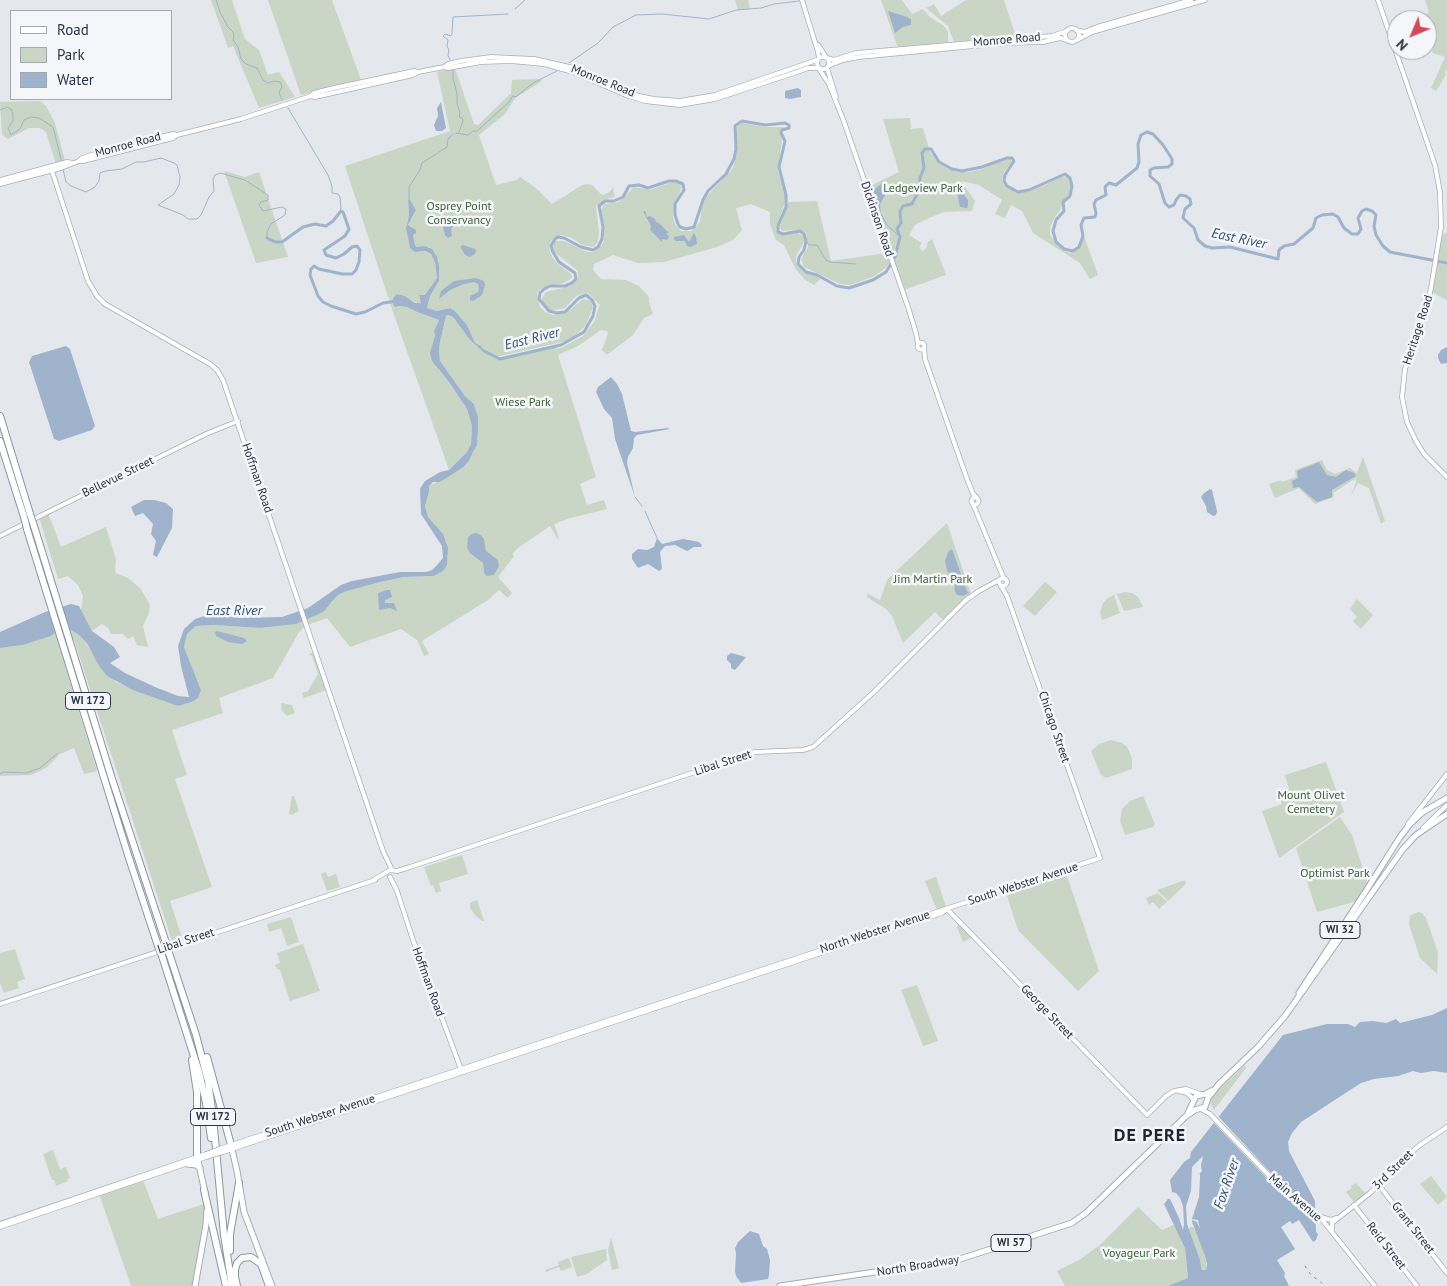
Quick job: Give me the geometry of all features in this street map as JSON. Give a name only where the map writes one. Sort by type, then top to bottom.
[{"type":"highway","name":"WI 172","points":[[0,416],[27,516]]},
{"type":"highway","name":"WI 172","points":[[0,441],[31,527],[64,636],[109,768],[203,1059],[211,1099],[224,1235],[232,1285]]},
{"type":"highway","name":"WI 172","points":[[64,636],[104,778],[200,1072],[206,1103],[224,1262],[232,1285]]},
{"type":"highway","points":[[186,1003],[190,1008],[206,1056],[231,1147]]},
{"type":"highway","points":[[184,1022],[196,1084],[197,1158]]},
{"type":"highway","points":[[232,1285],[230,1234],[239,1183]]},
{"type":"highway","points":[[204,1190],[232,1285]]},
{"type":"highway","points":[[232,1285],[237,1263],[242,1258],[251,1257],[261,1264],[271,1286]]},
{"type":"main road","points":[[802,0],[818,52],[816,65],[823,70],[828,67],[829,62],[818,45],[807,16]]},
{"type":"main road","points":[[1191,0],[1097,26],[1084,32],[1072,29],[1067,31],[1067,40],[1073,42],[1092,32],[1205,0]]},
{"type":"main road","name":"Heritage Road","points":[[1378,0],[1435,165],[1440,192],[1441,219],[1437,256],[1426,310],[1405,369],[1402,390],[1404,412],[1419,447],[1447,478]]},
{"type":"main road","points":[[1076,30],[1078,34],[1077,40]]},
{"type":"main road","name":"Monroe Road","points":[[826,58],[834,60],[856,53],[1052,36],[1067,31]]},
{"type":"main road","name":"Monroe Road","points":[[828,67],[843,60],[859,57],[1043,42],[1060,38],[1067,40]]},
{"type":"main road","name":"Monroe Road","points":[[0,184],[79,161],[82,158],[112,149],[247,117],[311,96],[314,93],[414,71],[418,72],[453,62],[491,57],[534,59],[574,68],[639,96],[680,101],[715,95],[818,59]]},
{"type":"main road","points":[[818,59],[826,58]]},
{"type":"main road","name":"Monroe Road","points":[[444,66],[448,68],[481,62],[512,60],[544,64],[573,72],[638,99],[654,103],[674,104],[716,99],[810,67],[819,68]]},
{"type":"main road","name":"Dickinson Road","points":[[828,67],[838,106]]},
{"type":"main road","name":"Dickinson Road","points":[[819,68],[827,80],[838,106],[1002,582]]},
{"type":"main road","name":"Monroe Road","points":[[0,180],[51,169]]},
{"type":"main road","name":"Hoffman Road","points":[[51,169],[93,291],[105,304],[212,366],[225,382],[413,940],[462,1071]]},
{"type":"main road","name":"Bellevue Street","points":[[0,536],[198,438],[238,422]]},
{"type":"main road","name":"Libal Street","points":[[0,1004],[755,752],[803,750],[813,747],[874,692],[966,600],[988,587],[1002,582]]},
{"type":"main road","name":"Chicago Street","points":[[1002,582],[1100,858]]},
{"type":"main road","points":[[1400,837],[1447,774]]},
{"type":"main road","name":"WI 32","points":[[1280,1022],[1400,837],[1423,812],[1447,798]]},
{"type":"main road","points":[[1416,835],[1447,805]]},
{"type":"main road","name":"WI 32","points":[[1193,1100],[1196,1096],[1207,1094],[1264,1041],[1315,975],[1400,853],[1416,835],[1447,814]]},
{"type":"main road","name":"South Webster Avenue","points":[[947,910],[1100,858]]},
{"type":"main road","name":"North Webster Avenue","points":[[640,1012],[947,910]]},
{"type":"main road","name":"North Webster Avenue","points":[[640,1012],[900,923],[947,910]]},
{"type":"main road","name":"George Street","points":[[947,910],[1146,1115],[1176,1090]]},
{"type":"main road","points":[[942,912],[948,914],[961,924]]},
{"type":"main road","name":"South Webster Avenue","points":[[0,1225],[640,1012]]},
{"type":"main road","name":"WI 32","points":[[1207,1102],[1219,1084]]},
{"type":"main road","points":[[1176,1090],[1190,1090],[1201,1094],[1206,1097],[1207,1102]]},
{"type":"main road","points":[[1176,1090],[1187,1092],[1194,1105],[1200,1109]]},
{"type":"main road","name":"South Webster Avenue","points":[[231,1147],[299,1127],[393,1094]]},
{"type":"main road","name":"WI 57","points":[[1185,1117],[1192,1107],[1193,1100]]},
{"type":"main road","name":"WI 57","points":[[1185,1117],[1205,1107],[1207,1102]]},
{"type":"main road","name":"Main Avenue","points":[[1207,1102],[1210,1114]]},
{"type":"main road","name":"Main Avenue","points":[[1200,1109],[1210,1114],[1292,1199],[1320,1217],[1375,1286]]},
{"type":"main road","name":"North Broadway","points":[[780,1286],[957,1260],[1072,1223],[1086,1213],[1185,1117]]},
{"type":"main road","name":"3rd Street","points":[[1340,1216],[1378,1184],[1414,1149],[1447,1127]]},
{"type":"main road","points":[[231,1147],[244,1212],[271,1286]]},
{"type":"main road","points":[[195,1286],[206,1220],[204,1190],[197,1158]]},
{"type":"main road","name":"South Webster Avenue","points":[[0,1225],[187,1164],[197,1158]]},
{"type":"main road","points":[[187,1164],[196,1165],[200,1168]]},
{"type":"main road","name":"Grant Street","points":[[1378,1184],[1447,1273]]},
{"type":"main road","name":"Reid Street","points":[[1354,1205],[1417,1286]]},
{"type":"main road","points":[[1320,1217],[1331,1220],[1340,1216]]},
{"type":"main road","points":[[1332,1230],[1332,1224],[1340,1216]]},
{"type":"green space","points":[[211,0],[232,0],[245,39],[259,50],[268,75],[279,72],[295,97],[259,108],[233,46],[228,48]]},
{"type":"green space","points":[[268,0],[332,0],[361,80],[301,95]]},
{"type":"green space","points":[[735,0],[748,0],[750,9],[738,10]]},
{"type":"green space","points":[[881,0],[902,0],[912,14],[923,9],[930,17],[944,26],[948,32],[948,42],[898,48]]},
{"type":"green space","points":[[966,0],[1004,0],[1016,37],[954,42],[948,26],[926,8],[934,4],[941,16]]},
{"type":"green space","points":[[1425,0],[1447,0],[1447,70],[1436,91],[1431,88],[1445,57],[1437,54],[1437,10],[1428,10]]},
{"type":"green space","points":[[455,68],[474,124],[478,125],[511,93],[512,80],[539,79],[542,81],[515,98],[505,114],[479,135],[496,185],[517,180],[520,177],[537,189],[552,204],[582,185],[588,184],[592,185],[602,195],[608,193],[613,188],[615,197],[609,198],[596,206],[599,232],[598,242],[594,247],[582,245],[572,238],[561,235],[551,241],[549,248],[552,257],[571,274],[572,278],[564,283],[542,288],[537,293],[540,307],[545,312],[553,315],[566,313],[583,299],[591,301],[593,307],[586,325],[574,337],[566,341],[496,357],[554,345],[556,349],[561,348],[583,336],[594,322],[600,305],[590,295],[586,293],[576,296],[565,308],[560,309],[550,310],[543,303],[542,298],[546,292],[571,286],[578,279],[578,271],[553,251],[554,242],[564,241],[588,252],[594,252],[604,241],[601,210],[604,204],[619,202],[634,187],[650,190],[673,182],[678,183],[682,187],[674,206],[673,217],[675,224],[681,231],[691,231],[700,222],[702,205],[707,196],[733,168],[737,151],[736,128],[742,123],[765,127],[784,127],[780,131],[782,140],[778,169],[785,195],[784,205],[776,230],[780,235],[798,233],[804,236],[804,242],[796,256],[796,264],[804,272],[821,278],[814,285],[804,279],[795,268],[784,245],[776,240],[770,224],[770,212],[751,204],[736,208],[742,230],[733,240],[717,247],[664,262],[638,263],[613,255],[594,264],[593,270],[601,279],[626,280],[639,286],[649,297],[653,314],[644,318],[633,335],[608,354],[602,350],[608,334],[607,331],[601,330],[578,346],[558,355],[596,477],[580,484],[587,505],[604,500],[607,509],[554,524],[558,539],[550,526],[518,548],[512,554],[514,556],[498,577],[512,593],[508,598],[499,590],[488,600],[422,641],[429,654],[424,656],[417,640],[401,629],[350,647],[327,618],[305,626],[299,632],[273,678],[219,698],[223,713],[172,730],[187,775],[175,779],[212,887],[170,901],[183,941],[173,944],[74,640],[59,645],[97,771],[84,774],[74,748],[60,754],[46,768],[31,775],[0,776],[0,648],[23,645],[55,633],[71,630],[79,635],[116,682],[178,706],[192,702],[201,690],[184,647],[187,634],[196,626],[213,625],[260,628],[296,624],[332,603],[338,595],[344,592],[404,577],[434,576],[443,571],[448,556],[435,526],[428,517],[425,506],[429,486],[465,467],[477,445],[478,430],[478,417],[474,404],[465,396],[440,361],[440,342],[446,316],[453,317],[470,340],[475,343],[467,325],[455,311],[450,308],[437,311],[427,308],[430,296],[439,281],[439,266],[429,247],[417,247],[415,245],[413,235],[408,226],[416,210],[409,198],[409,215],[406,227],[410,247],[419,252],[426,251],[431,254],[435,262],[437,278],[425,296],[419,296],[421,303],[418,304],[405,296],[397,294],[393,298],[394,303],[398,306],[407,307],[439,320],[434,331],[439,370],[467,409],[472,426],[471,444],[467,452],[449,470],[392,309],[345,166],[450,131],[437,72]]},
{"type":"green space","points":[[40,101],[46,106],[55,123],[65,161],[56,164],[46,132],[40,128],[29,128],[8,139],[2,135],[0,102]]},
{"type":"green space","name":"Ledgeview Park","points":[[910,118],[911,129],[923,128],[930,152],[938,163],[948,169],[968,172],[983,169],[1010,159],[1012,162],[1004,172],[1002,181],[1006,187],[1018,192],[1029,191],[1062,176],[1068,178],[1072,188],[1071,193],[1050,227],[1050,235],[1058,246],[1070,253],[1080,247],[1084,236],[1098,275],[1090,279],[1080,263],[1033,233],[1022,211],[1011,205],[1005,218],[995,214],[1002,200],[979,185],[961,181],[975,201],[972,211],[944,212],[915,225],[909,235],[922,243],[919,247],[922,251],[926,249],[928,242],[932,239],[946,275],[904,290],[868,187],[899,172],[883,119]]},
{"type":"green space","points":[[224,171],[245,177],[259,172],[288,257],[256,263]]},
{"type":"green space","points":[[817,201],[831,261],[887,253],[890,263],[873,277],[850,285],[840,284],[804,267],[801,259],[808,247],[806,232],[796,230],[783,231],[780,227],[788,202]]},
{"type":"green space","points":[[1447,233],[1447,300],[1432,292],[1442,234]]},
{"type":"green space","points":[[1363,457],[1385,521],[1381,524],[1369,488],[1358,483],[1351,496],[1356,478],[1333,493],[1334,497],[1315,504],[1299,488],[1275,498],[1269,484],[1296,477],[1295,470],[1322,460],[1327,470],[1335,474],[1350,468],[1357,473]]},
{"type":"green space","points":[[48,513],[61,547],[106,527],[116,559],[116,573],[128,578],[141,589],[150,605],[149,613],[143,626],[148,647],[137,645],[133,636],[128,639],[123,634],[111,634],[109,629],[102,624],[92,631],[81,610],[83,596],[78,585],[68,576],[58,579],[39,517]]},
{"type":"green space","name":"Jim Martin Park","points":[[947,523],[971,594],[943,620],[935,612],[903,643],[892,616],[886,609],[867,597],[868,594],[880,600],[887,580]]},
{"type":"green space","points":[[1045,582],[1057,592],[1035,616],[1023,606]]},
{"type":"green space","points":[[1132,593],[1138,597],[1143,607],[1124,611],[1117,594]]},
{"type":"green space","points":[[1114,595],[1120,613],[1102,620],[1100,612],[1103,603]]},
{"type":"green space","points":[[1357,599],[1373,615],[1361,629],[1353,621],[1357,617],[1350,609]]},
{"type":"green space","points":[[314,652],[327,690],[304,698],[302,693],[308,691],[318,674],[312,656],[309,654]]},
{"type":"green space","points":[[281,703],[292,705],[295,713],[287,716],[282,711]]},
{"type":"green space","points":[[1111,740],[1122,743],[1127,747],[1132,758],[1132,769],[1106,778],[1101,775],[1091,751],[1099,744]]},
{"type":"green space","name":"Mount Olivet Cemetery","points":[[1326,762],[1344,812],[1279,858],[1262,811],[1282,804],[1278,793],[1289,789],[1285,775]]},
{"type":"green space","points":[[292,796],[294,796],[299,811],[291,815],[289,813]]},
{"type":"green space","points":[[1143,796],[1155,824],[1153,827],[1125,835],[1120,821],[1122,809],[1130,801]]},
{"type":"green space","name":"Optimist Park","points":[[1340,817],[1352,835],[1369,887],[1361,900],[1317,912],[1296,848]]},
{"type":"green space","points":[[462,855],[468,874],[439,883],[441,891],[436,893],[433,885],[431,886],[424,867]]},
{"type":"green space","points":[[1065,870],[1099,971],[1078,991],[1018,930],[1005,890]]},
{"type":"green space","points":[[326,872],[328,877],[336,874],[340,887],[327,891],[321,874]]},
{"type":"green space","points":[[936,877],[946,907],[937,910],[925,881]]},
{"type":"green space","points":[[1185,880],[1186,884],[1168,901],[1157,890]]},
{"type":"green space","points":[[1158,893],[1167,902],[1159,909],[1153,902],[1149,905],[1146,898]]},
{"type":"green space","points":[[477,900],[484,921],[475,915],[470,908],[470,903]]},
{"type":"green space","points":[[1418,912],[1422,913],[1426,918],[1438,953],[1437,974],[1420,958],[1409,924],[1410,916]]},
{"type":"green space","points":[[291,917],[299,942],[287,946],[281,928],[269,932],[267,924]]},
{"type":"green space","points":[[960,923],[973,937],[963,942],[957,927]]},
{"type":"green space","points":[[303,944],[320,991],[290,1001],[280,970],[275,965],[280,963],[277,953]]},
{"type":"green space","points":[[15,949],[25,979],[17,982],[19,988],[4,993],[0,983],[0,953]]},
{"type":"green space","points":[[917,985],[938,1041],[923,1046],[901,990]]},
{"type":"green space","points":[[1245,1065],[1246,1068],[1214,1110],[1210,1102],[1214,1094]]},
{"type":"green space","points":[[53,1150],[60,1169],[66,1167],[70,1178],[67,1179],[68,1181],[56,1186],[43,1154]]},
{"type":"green space","points":[[1431,1176],[1447,1197],[1438,1205],[1420,1184]]},
{"type":"green space","points":[[143,1180],[158,1219],[204,1204],[204,1221],[194,1286],[131,1286],[99,1194]]},
{"type":"green space","points":[[1356,1183],[1366,1194],[1354,1202],[1346,1192]]},
{"type":"green space","name":"Voyageur Park","points":[[1138,1207],[1162,1230],[1173,1225],[1176,1226],[1185,1248],[1188,1279],[1168,1286],[1065,1286],[1057,1271],[1079,1260],[1101,1244]]},
{"type":"green space","points":[[1193,1227],[1200,1240],[1206,1260],[1206,1270],[1202,1270],[1189,1229]]},
{"type":"green space","points":[[611,1237],[619,1268],[612,1270],[608,1250]]},
{"type":"green space","points":[[606,1249],[607,1260],[587,1274],[577,1277],[571,1257]]},
{"type":"green space","points":[[569,1258],[572,1267],[561,1271],[559,1267],[546,1272],[545,1270],[559,1265],[558,1262]]},
{"type":"water","points":[[888,11],[911,19],[911,25],[903,27],[895,33]]},
{"type":"water","points":[[798,88],[801,90],[801,97],[785,98],[785,91]]},
{"type":"water","points":[[441,102],[446,128],[442,131],[436,131],[434,125],[438,116],[437,108]]},
{"type":"water","points":[[882,183],[886,186],[887,192],[880,204],[881,214],[874,190]]},
{"type":"water","points":[[960,189],[968,200],[967,208],[960,207],[957,192]]},
{"type":"water","points":[[409,198],[416,210],[408,225],[416,230],[416,233],[413,235],[415,245],[432,249],[437,257],[439,266],[439,281],[430,296],[427,308],[437,311],[450,308],[455,311],[467,325],[475,343],[481,346],[486,354],[470,340],[453,317],[446,316],[440,342],[440,361],[465,396],[474,404],[478,417],[478,430],[477,445],[464,467],[440,482],[433,482],[429,486],[425,506],[428,517],[443,534],[448,548],[447,565],[443,571],[434,576],[404,577],[344,592],[338,595],[323,612],[296,624],[260,628],[213,625],[196,626],[187,634],[184,647],[201,690],[198,698],[178,706],[133,690],[107,676],[99,666],[88,645],[79,635],[71,630],[55,633],[23,645],[0,648],[0,632],[45,612],[71,604],[79,606],[92,631],[114,647],[120,657],[110,663],[125,673],[155,687],[178,696],[189,697],[178,646],[184,629],[195,619],[211,614],[241,618],[282,617],[308,608],[341,585],[352,581],[400,572],[426,572],[432,570],[437,565],[443,558],[442,546],[421,514],[420,489],[425,481],[440,472],[449,470],[467,452],[471,444],[472,426],[467,409],[432,361],[430,353],[435,336],[434,331],[439,320],[407,307],[395,307],[393,304],[393,298],[397,294],[405,296],[415,303],[421,303],[419,295],[425,295],[437,278],[435,262],[431,254],[426,251],[415,252],[410,248],[406,228],[409,215]]},
{"type":"water","points":[[643,211],[645,211],[647,217],[650,216],[655,219],[669,233],[666,233],[669,237],[667,240],[662,239],[662,242],[650,230],[651,226]]},
{"type":"water","points":[[451,218],[456,222],[451,229],[452,236],[448,238],[443,227],[446,220]]},
{"type":"water","points":[[694,233],[697,244],[691,247],[687,246],[685,241],[676,241],[674,239],[674,237],[684,235],[689,242]]},
{"type":"water","points":[[463,245],[475,249],[475,254],[470,257],[465,255],[461,248]]},
{"type":"water","points":[[476,278],[484,281],[485,285],[482,295],[473,301],[470,300],[470,296],[478,292],[479,289],[478,284],[474,282],[450,290],[439,299],[441,291],[454,281]]},
{"type":"water","points":[[66,346],[70,349],[95,426],[92,430],[59,441],[54,439],[29,362],[32,356]]},
{"type":"water","points":[[1447,347],[1447,363],[1441,364],[1438,355],[1441,350]]},
{"type":"water","points":[[611,377],[622,394],[631,431],[670,429],[637,435],[634,438],[633,448],[627,463],[635,497],[615,439],[612,418],[604,409],[596,392],[598,387]]},
{"type":"water","points":[[1319,462],[1327,475],[1336,477],[1346,470],[1354,473],[1356,476],[1332,490],[1332,497],[1317,502],[1299,487],[1293,488],[1292,481],[1298,478],[1297,471]]},
{"type":"water","points":[[1210,489],[1212,490],[1217,511],[1216,515],[1213,516],[1207,512],[1201,497]]},
{"type":"water","points":[[144,500],[166,503],[173,509],[172,528],[157,557],[153,555],[156,541],[151,534],[153,524],[143,513],[135,516],[131,507]]},
{"type":"water","points":[[476,533],[484,539],[486,551],[498,560],[499,566],[494,575],[486,576],[483,563],[470,553],[467,548],[468,537]]},
{"type":"water","points":[[657,538],[662,544],[683,539],[699,542],[702,545],[687,551],[675,545],[665,546],[660,552],[662,569],[659,571],[648,564],[638,568],[632,559],[632,554],[638,549],[647,550],[654,547]]},
{"type":"water","points":[[952,549],[969,593],[963,596],[957,595],[955,592],[954,580],[950,577],[947,570],[945,561],[948,552]]},
{"type":"water","points":[[390,590],[392,597],[385,600],[385,603],[394,603],[397,611],[390,608],[379,610],[378,593]]},
{"type":"water","points":[[215,632],[244,638],[247,641],[242,644],[228,642],[216,636]]},
{"type":"water","points":[[731,653],[746,657],[735,670],[731,668],[731,664],[727,660],[727,656]]},
{"type":"water","name":"Fox River","points":[[1447,1008],[1447,1073],[1434,1071],[1421,1073],[1413,1071],[1361,1083],[1301,1122],[1292,1133],[1288,1142],[1289,1151],[1315,1201],[1316,1232],[1318,1234],[1313,1242],[1299,1220],[1292,1224],[1290,1221],[1281,1227],[1295,1249],[1277,1260],[1285,1273],[1284,1276],[1289,1286],[1168,1286],[1188,1278],[1185,1248],[1164,1204],[1170,1199],[1183,1230],[1183,1206],[1180,1198],[1176,1193],[1172,1192],[1170,1180],[1184,1162],[1190,1158],[1191,1152],[1283,1035],[1327,1024],[1348,1024],[1355,1027],[1360,1022],[1386,1023],[1396,1019],[1400,1023],[1432,1015]],"holes":[[[1203,1156],[1202,1171],[1199,1174],[1197,1200],[1192,1222],[1205,1256],[1206,1270],[1202,1270],[1187,1224],[1186,1206],[1191,1191],[1192,1167]]]},
{"type":"water","points":[[750,1231],[759,1234],[763,1246],[767,1249],[770,1260],[769,1275],[768,1279],[741,1283],[735,1271],[735,1248],[738,1242]]},
{"type":"pier","points":[[1217,1115],[1285,1188],[1318,1211],[1317,1219],[1280,1192],[1212,1121]]},
{"type":"pier","points":[[1197,1174],[1200,1174],[1199,1197],[1192,1219],[1198,1220],[1200,1229],[1197,1222],[1192,1220],[1192,1226],[1189,1227],[1189,1215],[1196,1197]]},
{"type":"waterway","points":[[216,0],[220,12],[233,32],[233,40],[238,47],[241,59],[246,64],[257,68],[263,80],[268,83],[280,82],[282,87],[279,92],[282,100]]},
{"type":"waterway","points":[[515,9],[525,0]]},
{"type":"waterway","points":[[569,63],[598,43],[613,27],[636,15],[662,14],[709,19],[736,10],[761,8],[774,4],[799,1]]},
{"type":"waterway","points":[[450,60],[447,46],[448,40],[443,36],[445,34],[451,36],[453,17],[508,14]]},
{"type":"waterway","points":[[453,70],[457,104],[460,112],[459,117],[463,121],[459,132]]},
{"type":"waterway","points":[[456,133],[468,135],[473,131],[477,131],[509,102],[513,96],[516,97],[533,83],[557,71]]},
{"type":"waterway","points":[[0,110],[7,107],[11,109],[13,121],[8,128],[11,135],[20,129],[24,120],[31,117],[39,118],[53,127],[62,163]]},
{"type":"waterway","points":[[288,108],[328,175],[332,186],[332,193],[338,194],[340,197],[341,211]]},
{"type":"waterway","name":"East River","points":[[484,351],[500,359],[561,345],[584,332],[593,316],[595,306],[586,295],[579,298],[565,312],[557,313],[549,311],[539,299],[540,293],[544,289],[550,286],[565,286],[576,279],[575,273],[559,262],[553,252],[551,246],[555,239],[558,237],[564,238],[581,247],[593,250],[598,247],[602,239],[603,227],[599,206],[605,201],[614,201],[623,197],[629,186],[639,185],[648,188],[669,181],[683,184],[684,190],[675,204],[675,215],[678,224],[686,229],[694,227],[708,191],[726,174],[734,159],[736,149],[735,126],[742,121],[765,125],[785,123],[789,125],[789,128],[782,130],[781,133],[785,141],[779,167],[786,195],[786,207],[778,226],[778,232],[783,234],[800,231],[804,234],[806,241],[798,264],[806,272],[817,275],[837,286],[849,288],[873,280],[886,272],[895,257],[900,237],[897,229],[901,223],[900,211],[903,206],[912,204],[920,188],[920,178],[924,168],[922,153],[925,149],[931,149],[939,162],[952,169],[962,171],[1012,158],[1014,161],[1005,175],[1004,181],[1007,186],[1018,192],[1029,190],[1065,174],[1070,178],[1072,186],[1070,196],[1063,202],[1064,211],[1056,220],[1053,231],[1056,242],[1064,249],[1073,251],[1079,247],[1083,236],[1081,225],[1084,218],[1095,217],[1094,204],[1096,200],[1106,195],[1105,187],[1109,183],[1116,185],[1137,168],[1139,162],[1138,144],[1141,135],[1147,132],[1153,134],[1172,159],[1172,164],[1168,167],[1150,170],[1150,176],[1159,184],[1165,203],[1169,207],[1174,205],[1180,195],[1190,199],[1191,204],[1185,209],[1183,218],[1194,228],[1198,240],[1205,246],[1212,248],[1230,247],[1278,259],[1279,250],[1284,246],[1294,244],[1313,228],[1316,218],[1322,215],[1333,214],[1338,217],[1344,228],[1352,234],[1358,234],[1361,229],[1358,218],[1362,211],[1366,209],[1376,215],[1374,226],[1376,235],[1383,246],[1390,252],[1447,263]]},
{"type":"waterway","points":[[409,198],[409,187],[420,170],[422,163],[447,147],[448,139],[453,134]]},
{"type":"waterway","points":[[63,169],[66,182],[86,192],[95,187],[99,181],[100,173],[105,171],[122,169],[136,162],[161,158],[174,163],[177,165],[180,177],[179,185],[174,194],[158,205],[183,215],[188,219],[197,219],[201,215],[209,197],[214,191],[213,179],[215,175],[220,173],[245,180],[268,195],[268,200],[261,202],[259,205],[263,211],[282,207],[286,209],[285,215],[271,224],[267,232],[267,238]]},
{"type":"waterway","points":[[267,238],[275,242],[282,242],[303,227],[315,224],[326,226],[341,211],[349,229],[345,236],[324,250],[326,255],[336,258],[352,247],[357,246],[360,250],[359,262],[352,274],[342,274],[319,269],[314,266],[311,269],[310,275],[318,296],[323,302],[331,306],[356,314],[365,312],[383,303],[397,301]]},
{"type":"waterway","points":[[881,214],[887,225],[900,237]]},
{"type":"waterway","points":[[806,241],[809,245],[817,245],[826,260],[830,262],[856,264]]},
{"type":"waterway","points":[[635,497],[642,506]]},
{"type":"waterway","points":[[645,511],[657,538]]},
{"type":"waterway","points":[[0,774],[3,772],[26,773],[40,768],[58,753]]},
{"type":"railway","points":[[1305,1266],[1311,1275],[1326,1286]]},
{"type":"district","name":"DE PERE","points":[[1150,1136]]},
{"type":"park label","name":"Osprey Point Conservancy","points":[[459,214]]},
{"type":"park label","name":"Wiese Park","points":[[523,403]]}]
